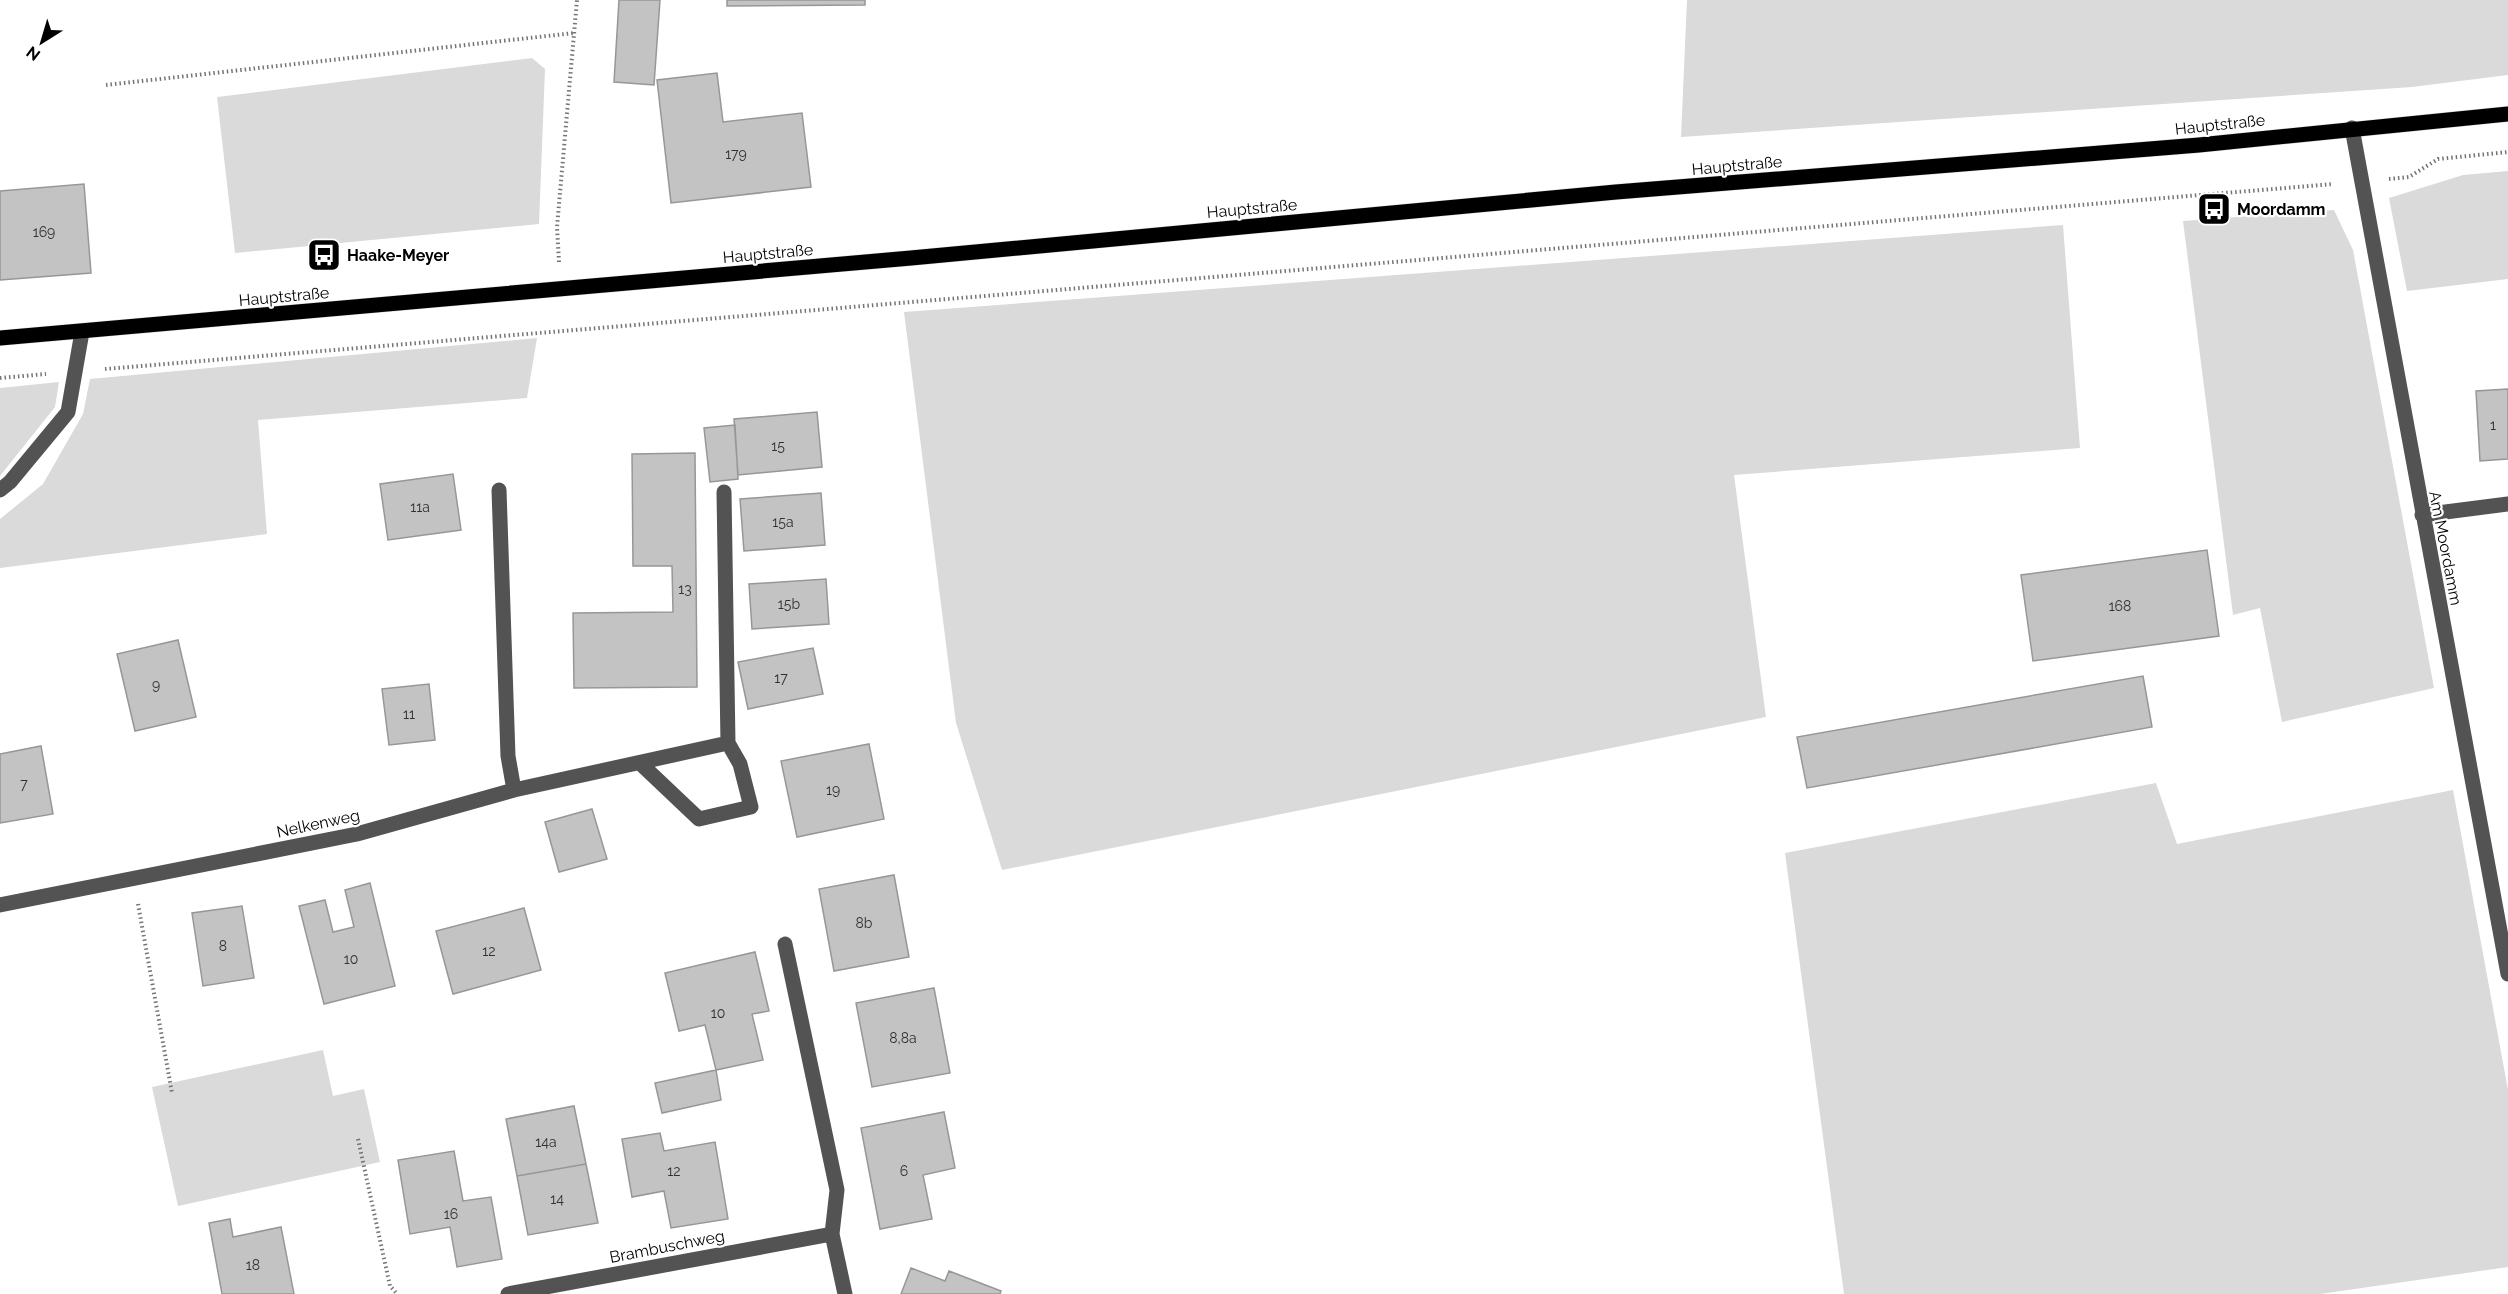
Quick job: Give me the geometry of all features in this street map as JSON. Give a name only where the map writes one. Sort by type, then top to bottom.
[{"type":"main road","name":"Hauptstraße","points":[[0,338],[1616,192],[2199,145],[2508,114]]},
{"type":"street","name":"Am Moordamm","points":[[2352,128],[2508,974]]},
{"type":"street","points":[[0,490],[10,482],[68,411],[82,332]]},
{"type":"street","points":[[499,490],[508,756],[514,790]]},
{"type":"street","points":[[641,764],[699,819],[751,807],[740,764],[728,743],[724,492]]},
{"type":"street","points":[[2422,515],[2508,504]]},
{"type":"street","name":"Nelkenweg","points":[[0,905],[357,834],[514,790],[641,764],[728,743]]},
{"type":"street","points":[[785,944],[837,1190],[832,1234],[845,1294]]},
{"type":"street","name":"Brambuschweg","points":[[508,1294],[832,1234]]},
{"type":"path","points":[[561,289],[557,227],[577,0]]},
{"type":"path","points":[[106,85],[574,33]]},
{"type":"path","points":[[0,378],[2409,177],[2438,159],[2508,152]]},
{"type":"path","points":[[134,879],[172,1093]]},
{"type":"path","points":[[358,1139],[390,1286],[398,1294]]},
{"type":"shaded area","points":[[1687,0],[2508,0],[2508,75],[2412,87],[1681,137]]},
{"type":"shaded area","points":[[532,58],[545,69],[539,224],[235,253],[217,97]]},
{"type":"shaded area","points":[[2508,171],[2508,279],[2407,291],[2389,198],[2463,175]]},
{"type":"shaded area","points":[[2334,210],[2353,250],[2434,688],[2282,722],[2260,608],[2233,615],[2183,221]]},
{"type":"shaded area","points":[[2063,225],[2080,448],[1734,475],[1766,717],[1002,870],[956,723],[904,312]]},
{"type":"shaded area","points":[[537,338],[527,398],[258,420],[267,534],[0,568],[0,519],[43,484],[83,414],[90,379]]},
{"type":"shaded area","points":[[59,382],[55,407],[0,476],[0,388]]},
{"type":"shaded area","points":[[2156,783],[2177,844],[2453,790],[2508,1090],[2508,1267],[2320,1294],[1844,1294],[1785,853]]},
{"type":"shaded area","points":[[323,1050],[333,1096],[364,1089],[380,1162],[178,1206],[152,1087]]},
{"type":"building","points":[[619,0],[660,0],[654,85],[614,82]]},
{"type":"building","points":[[727,0],[865,0],[865,5],[727,6]]},
{"type":"building","points":[[717,73],[723,122],[802,113],[811,187],[671,203],[657,80]]},
{"type":"building","points":[[84,184],[91,273],[0,280],[0,191]]},
{"type":"building","points":[[2508,389],[2508,459],[2480,461],[2476,391]]},
{"type":"building","points":[[817,412],[822,467],[738,475],[734,419]]},
{"type":"building","points":[[735,425],[738,479],[710,482],[704,428]]},
{"type":"building","points":[[695,453],[697,687],[574,688],[573,613],[673,612],[672,566],[633,566],[632,454]]},
{"type":"building","points":[[453,474],[461,530],[388,540],[380,484]]},
{"type":"building","points":[[821,493],[825,545],[744,551],[740,499]]},
{"type":"building","points":[[2207,550],[2219,636],[2033,661],[2021,575]]},
{"type":"building","points":[[826,579],[829,624],[752,629],[749,584]]},
{"type":"building","points":[[178,640],[196,717],[135,731],[117,654]]},
{"type":"building","points":[[813,648],[823,694],[748,709],[738,662]]},
{"type":"building","points":[[2143,676],[2152,727],[1807,788],[1797,737]]},
{"type":"building","points":[[429,684],[435,740],[389,745],[382,689]]},
{"type":"building","points":[[869,744],[884,819],[797,837],[781,761]]},
{"type":"building","points":[[41,746],[53,814],[0,823],[0,754]]},
{"type":"building","points":[[592,809],[607,859],[559,872],[545,822]]},
{"type":"building","points":[[894,875],[909,957],[834,971],[819,889]]},
{"type":"building","points":[[370,883],[395,986],[324,1004],[299,906],[325,900],[333,932],[354,927],[345,890]]},
{"type":"building","points":[[242,906],[254,978],[203,986],[192,913]]},
{"type":"building","points":[[524,908],[541,970],[453,994],[436,931]]},
{"type":"building","points":[[755,952],[769,1011],[752,1014],[763,1060],[716,1070],[705,1025],[679,1031],[665,973]]},
{"type":"building","points":[[934,988],[950,1073],[872,1087],[856,1003]]},
{"type":"building","points":[[716,1070],[721,1100],[662,1113],[655,1083]]},
{"type":"building","points":[[574,1106],[586,1164],[517,1176],[506,1119]]},
{"type":"building","points":[[944,1112],[955,1168],[923,1175],[932,1219],[880,1229],[861,1128]]},
{"type":"building","points":[[660,1133],[664,1151],[715,1142],[728,1219],[671,1228],[664,1191],[632,1197],[622,1139]]},
{"type":"building","points":[[454,1151],[463,1201],[491,1197],[502,1259],[457,1267],[450,1227],[410,1234],[398,1160]]},
{"type":"building","points":[[586,1164],[598,1223],[528,1235],[517,1176]]},
{"type":"building","points":[[230,1219],[233,1237],[281,1227],[294,1294],[222,1294],[209,1223]]},
{"type":"building","points":[[911,1268],[945,1281],[949,1271],[1001,1291],[1000,1294],[901,1294]]},
{"type":"place","name":"Moordamm","points":[[2214,209]]},
{"type":"place","name":"Haake-Meyer","points":[[324,255]]}]
